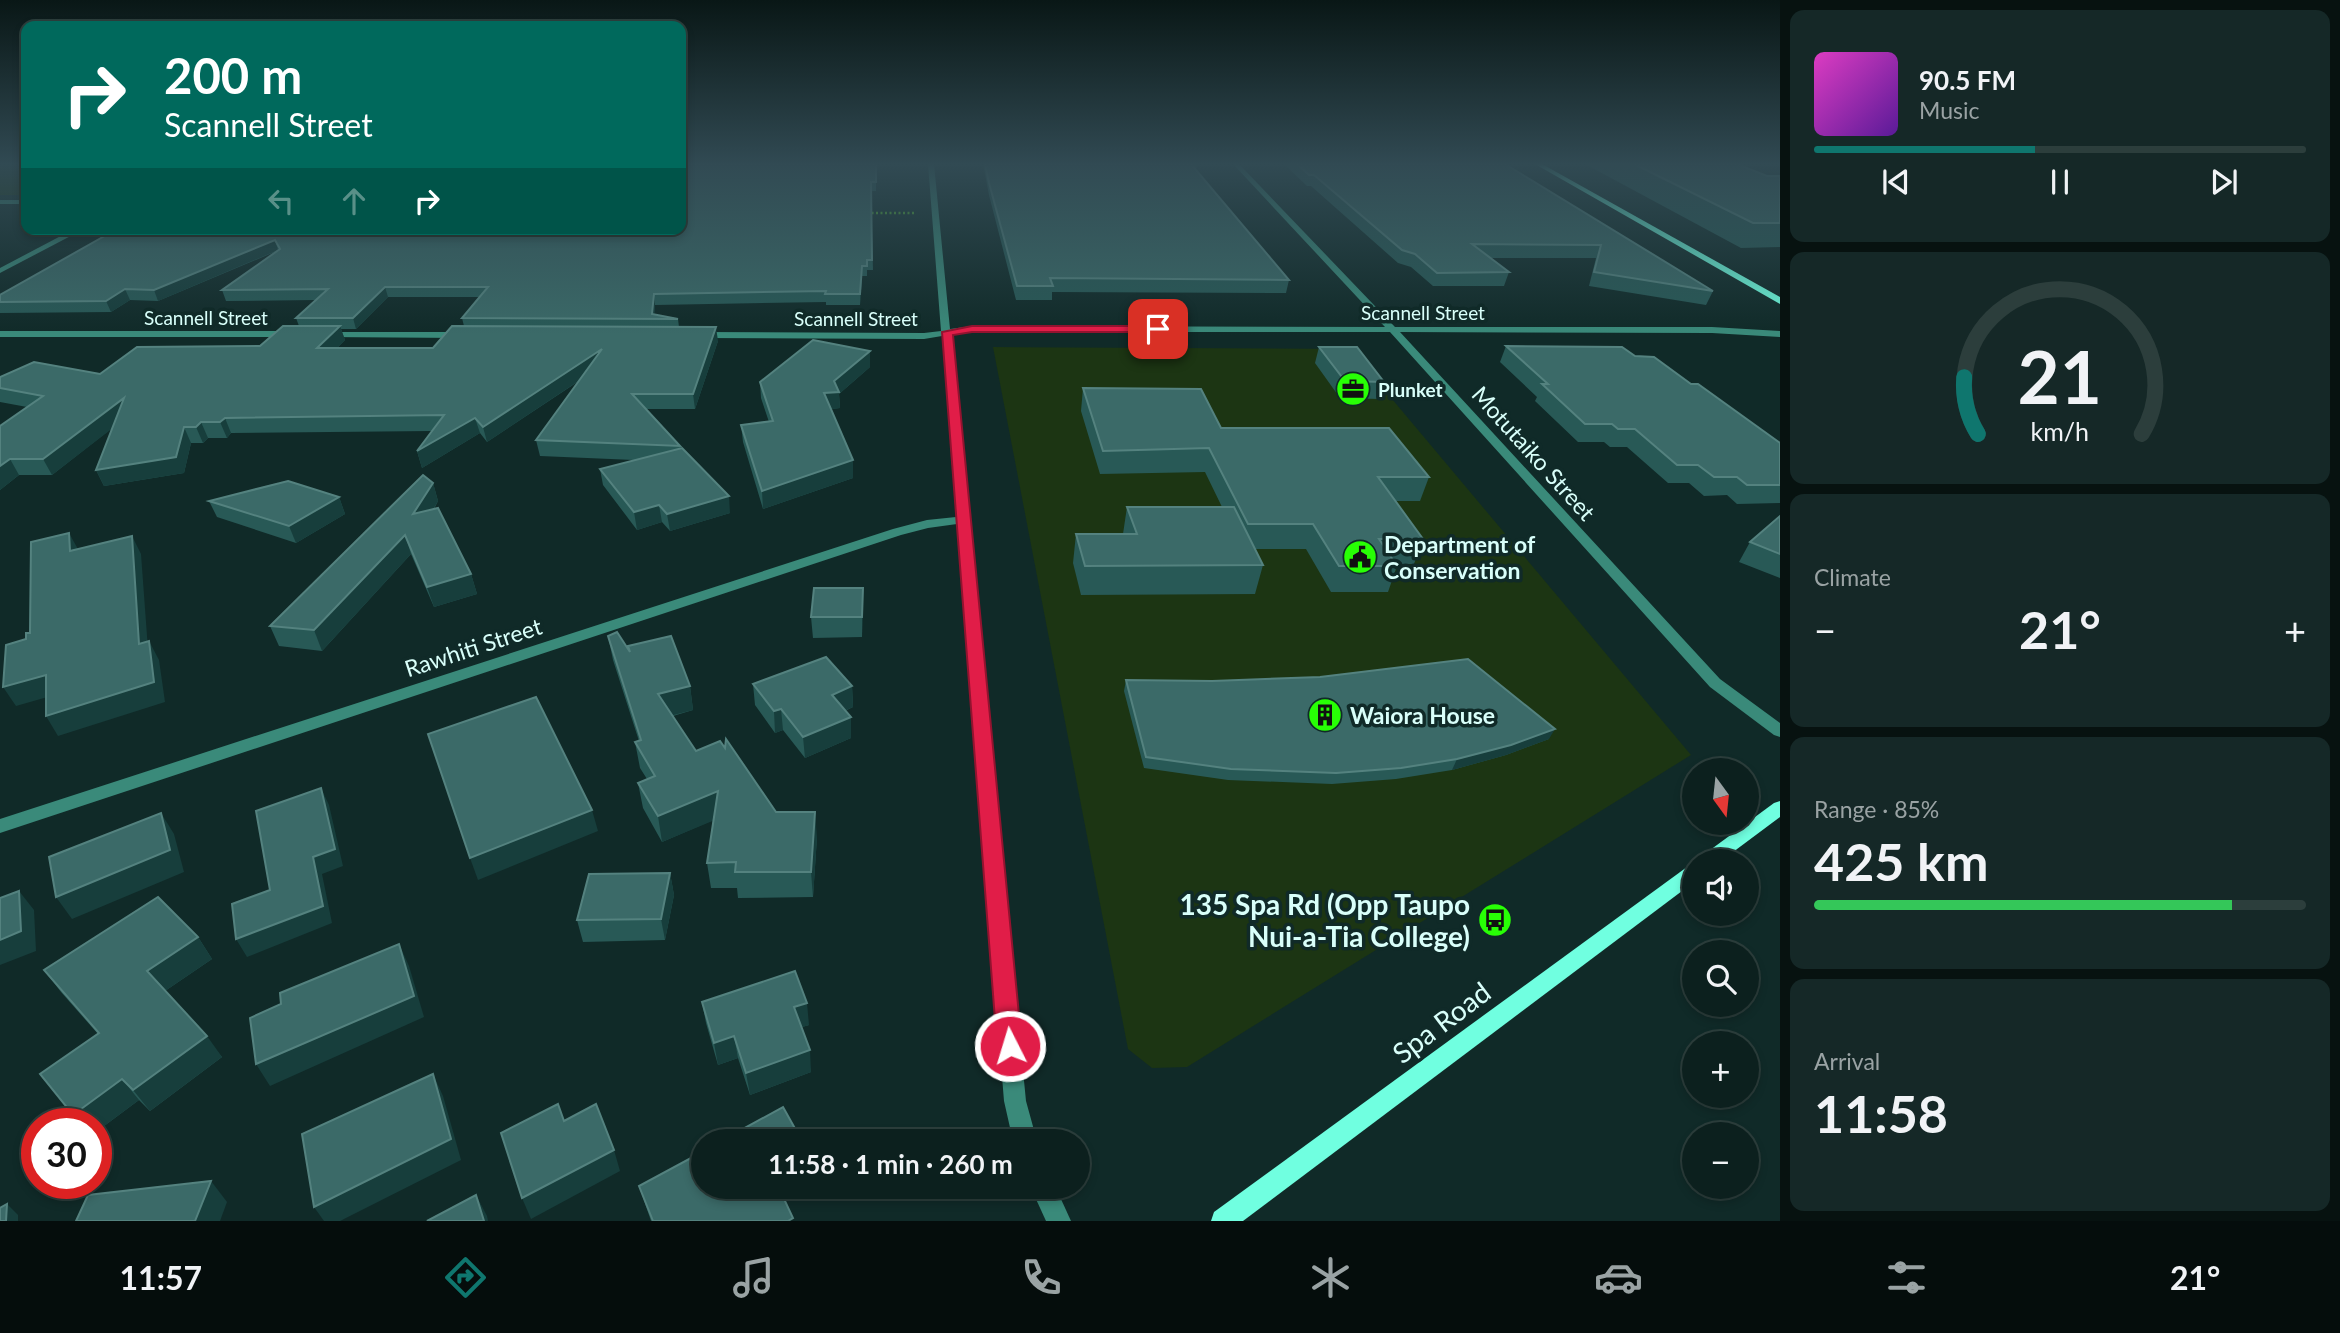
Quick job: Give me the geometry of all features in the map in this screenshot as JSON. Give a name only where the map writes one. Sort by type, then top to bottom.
[{"type":"main road","points":[[1639,221],[1780,301]]},
{"type":"main road","points":[[1725,849],[1780,808]]},
{"type":"main road","name":"Spa Road","points":[[1223,1221],[1682,881]]},
{"type":"street","points":[[937,221],[1014,1101],[1022,1129]]},
{"type":"street","name":"Motutaiko Street","points":[[1290,221],[1716,684],[1780,731]]},
{"type":"street","points":[[0,271],[69,235]]},
{"type":"street","name":"Scannell Street","points":[[1713,330],[1780,326]]},
{"type":"street","name":"Scannell Street","points":[[686,335],[924,336],[972,329],[1713,330],[1780,334]]},
{"type":"street","name":"Scannell Street","points":[[0,334],[476,335]]},
{"type":"street","name":"Rawhiti Street","points":[[0,826],[897,532],[927,524],[963,520]]},
{"type":"street","points":[[1048,1199],[1059,1221]]},
{"type":"green space","points":[[993,347],[1350,349],[1691,755],[1682,758],[1682,761],[1187,1067],[1152,1068],[1128,1049]]},
{"type":"building","points":[[686,221],[871,221],[872,260],[867,260],[867,266],[862,266],[860,294],[825,294],[826,291],[654,294],[652,314],[678,319],[462,318],[488,287],[385,287],[353,318],[296,318],[328,289],[222,290],[280,249],[275,240],[154,290],[125,289],[106,301],[0,302],[0,295],[106,235],[686,235]]},
{"type":"building","points":[[999,221],[1239,221],[1289,280],[1050,278],[1053,286],[1017,286]]},
{"type":"building","points":[[1368,221],[1598,221],[1713,291],[1594,272],[1601,245],[1472,244],[1509,272],[1437,273],[1415,254],[1402,250]]},
{"type":"building","points":[[1749,221],[1780,221],[1780,223]]},
{"type":"building","points":[[283,326],[340,326],[317,348],[433,348],[452,326],[716,327],[693,394],[632,394],[680,446],[536,440],[602,349],[483,427],[475,418],[417,451],[444,415],[225,418],[220,422],[201,422],[196,427],[184,427],[176,457],[96,470],[124,398],[43,459],[10,459],[0,466],[0,426],[43,396],[0,388],[0,377],[34,362],[100,374],[137,347],[260,346]]},
{"type":"building","points":[[813,340],[870,351],[834,381],[839,392],[824,393],[853,460],[762,491],[741,425],[773,421],[760,382]]},
{"type":"building","points":[[1506,346],[1622,347],[1635,356],[1654,357],[1691,384],[1698,384],[1780,443],[1780,485],[1747,485],[1737,477],[1714,477],[1698,465],[1677,465],[1635,429],[1618,429],[1612,424],[1585,424],[1542,384],[1548,384]]},
{"type":"building","points":[[1319,347],[1357,347],[1384,382],[1345,381]]},
{"type":"building","points":[[1083,388],[1201,389],[1221,428],[1389,428],[1429,477],[1378,477],[1423,539],[1379,539],[1397,566],[1339,566],[1313,524],[1248,524],[1209,448],[1103,451]]},
{"type":"building","points":[[682,448],[729,496],[667,514],[659,505],[634,512],[600,469]]},
{"type":"building","points":[[423,475],[433,483],[413,514],[438,508],[471,574],[427,587],[405,535],[314,630],[270,626]]},
{"type":"building","points":[[288,481],[339,497],[289,526],[209,501]]},
{"type":"building","points":[[1127,507],[1234,507],[1263,565],[1085,566],[1076,534],[1137,534]]},
{"type":"building","points":[[1780,516],[1780,554],[1750,542]]},
{"type":"building","points":[[69,533],[70,551],[132,536],[139,644],[149,641],[154,682],[46,716],[46,675],[3,687],[6,645],[26,639],[26,633],[30,633],[31,542]]},
{"type":"building","points":[[814,588],[863,588],[862,617],[811,617]]},
{"type":"building","points":[[617,632],[630,652],[628,646],[671,636],[690,686],[658,694],[696,751],[720,741],[725,748],[726,739],[776,812],[815,812],[811,872],[735,872],[736,862],[707,863],[718,791],[658,816],[638,783],[655,776],[635,742],[641,740],[608,636]]},
{"type":"building","points":[[826,657],[852,686],[832,695],[851,717],[803,737],[781,709],[774,711],[753,684]]},
{"type":"building","name":"Waiora House","points":[[1468,659],[1555,729],[1511,745],[1457,759],[1401,768],[1336,773],[1231,769],[1146,757],[1126,680],[1212,681],[1320,677]]},
{"type":"building","points":[[536,697],[592,810],[470,858],[428,734]]},
{"type":"building","points":[[321,788],[335,849],[313,857],[323,906],[236,939],[232,904],[270,890],[256,811]]},
{"type":"building","points":[[161,813],[170,850],[56,897],[49,857]]},
{"type":"building","points":[[670,873],[661,919],[577,920],[589,874]]},
{"type":"building","points":[[19,891],[21,931],[0,940],[0,898]]},
{"type":"building","points":[[158,897],[198,937],[147,971],[207,1036],[133,1090],[122,1079],[83,1108],[67,1108],[40,1074],[99,1033],[44,970]]},
{"type":"building","points":[[399,944],[414,996],[256,1064],[250,1018],[281,1004],[280,993]]},
{"type":"building","points":[[795,971],[807,1003],[794,1007],[810,1050],[746,1073],[734,1036],[714,1043],[702,1002]]},
{"type":"building","points":[[433,1074],[451,1139],[314,1207],[302,1134]]},
{"type":"building","points":[[558,1104],[564,1121],[596,1104],[614,1150],[522,1198],[501,1133]]},
{"type":"building","points":[[783,1107],[795,1129],[743,1129]]},
{"type":"building","points":[[691,1158],[691,1199],[784,1199],[793,1218],[788,1221],[653,1221],[639,1186]]},
{"type":"building","points":[[211,1181],[195,1221],[76,1221],[86,1199],[112,1199],[112,1192]]},
{"type":"building","points":[[476,1195],[484,1221],[427,1221]]},
{"type":"building","points":[[7,1204],[6,1221],[0,1221],[0,1208]]},
{"type":"place","name":"Plunket","points":[[1353,389]]},
{"type":"place","name":"Department of Conservation","points":[[1360,557]]},
{"type":"place","name":"Waiora House","points":[[1325,715]]},
{"type":"place","name":"135 Spa Rd (Opp Taupo Nui-a-Tia College)","points":[[1495,920]]},
{"type":"route","points":[[1010,1046],[947,332],[972,329],[1158,329]]}]
